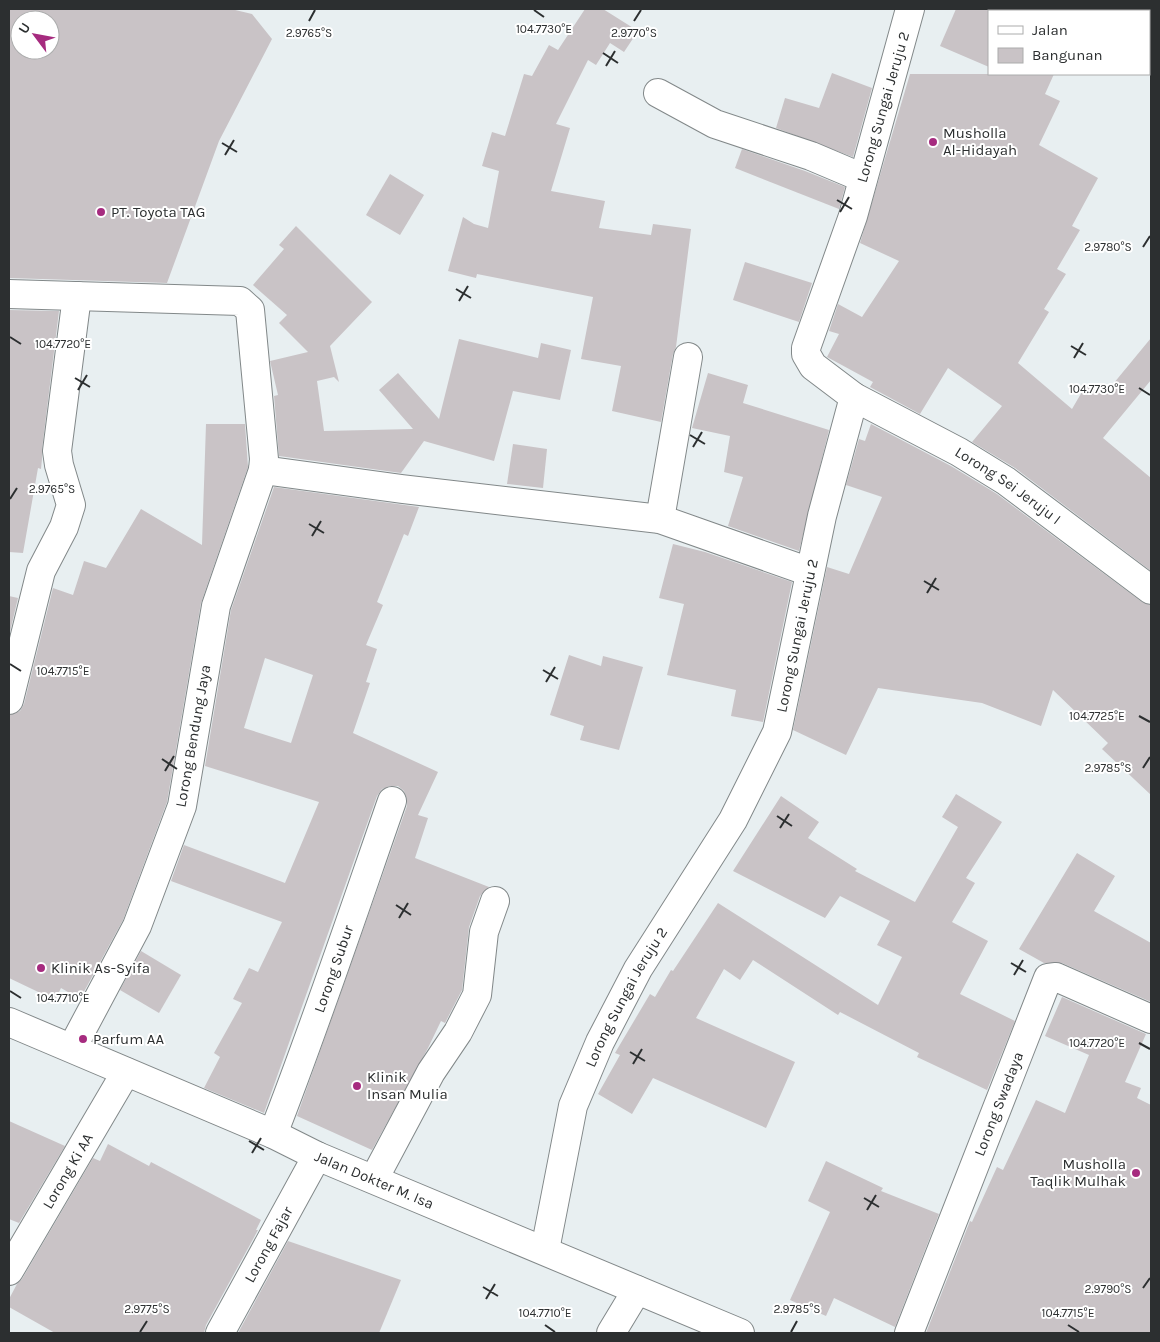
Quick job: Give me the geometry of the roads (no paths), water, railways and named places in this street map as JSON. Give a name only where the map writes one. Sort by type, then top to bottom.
[{"type":"street","name":"Lorong Sungai Jeruju 2","points":[[545,1250],[573,1106],[600,1042],[638,970],[733,820],[777,732],[822,516],[854,397],[813,366],[806,354],[806,348],[852,216],[910,9]]},
{"type":"street","points":[[658,93],[715,124],[811,156],[863,178]]},
{"type":"street","name":"Lorong Bendung Jaya","points":[[9,294],[240,301],[250,310],[261,438],[263,470],[216,606],[182,806],[136,926],[72,1048]]},
{"type":"street","points":[[9,700],[42,571],[64,526],[71,504],[58,465],[57,451],[77,296]]},
{"type":"street","points":[[660,519],[688,357]]},
{"type":"street","name":"Lorong Sei Jeruju I","points":[[854,397],[959,452],[1006,481],[1151,590]]},
{"type":"street","points":[[263,470],[660,519],[810,572]]},
{"type":"street","name":"Lorong Subur","points":[[273,1134],[314,1028],[324,993],[392,802]]},
{"type":"street","points":[[374,1179],[431,1072],[458,1032],[477,995],[484,932],[495,901]]},
{"type":"street","name":"Lorong Swadaya","points":[[910,1333],[1048,978],[1056,977],[1151,1019]]},
{"type":"street","name":"Jalan Dokter M. Isa","points":[[9,1022],[273,1134],[317,1156],[740,1333]]},
{"type":"street","name":"Lorong Ki AA","points":[[9,1271],[126,1072]]},
{"type":"street","name":"Lorong Fajar","points":[[220,1333],[317,1156]]},
{"type":"street","points":[[611,1333],[637,1290]]},
{"type":"place","name":"Musholla Al-Hidayah","points":[[933,142]]},
{"type":"place","name":"PT. Toyota TAG","points":[[101,212]]},
{"type":"place","name":"Klinik As-Syifa","points":[[41,968]]},
{"type":"place","name":"Parfum AA","points":[[83,1039]]},
{"type":"place","name":"Klinik Insan Mulia","points":[[357,1086]]},
{"type":"place","name":"Musholla Taqlik Mulhak","points":[[1136,1173]]}]
